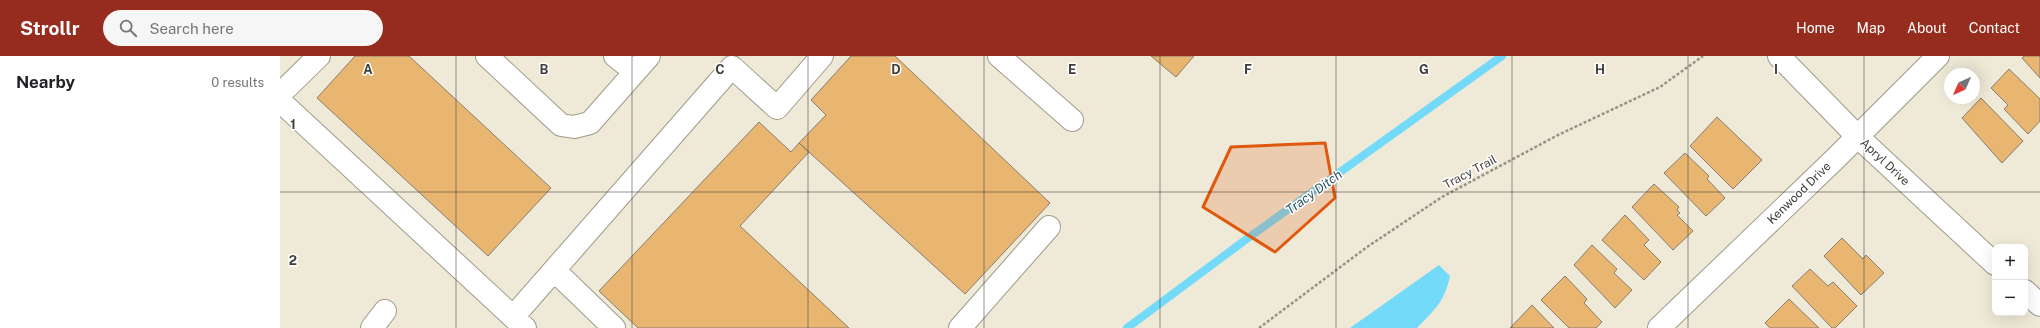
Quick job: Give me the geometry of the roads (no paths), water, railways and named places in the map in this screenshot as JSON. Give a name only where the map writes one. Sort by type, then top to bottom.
[{"type":"street","points":[[280,94],[319,56]]},
{"type":"street","points":[[487,56],[561,125],[574,127],[590,123],[649,56]]},
{"type":"street","points":[[615,56],[635,72]]},
{"type":"street","points":[[280,101],[519,323],[554,270],[731,60],[777,108],[822,56]]},
{"type":"street","points":[[999,56],[1072,120]]},
{"type":"street","name":"Apryl Drive","points":[[1779,56],[1858,137],[1992,261]]},
{"type":"street","name":"Kenwood Drive","points":[[1659,328],[1858,137],[1938,56]]},
{"type":"street","points":[[960,328],[1049,227]]},
{"type":"street","points":[[554,270],[614,328]]},
{"type":"street","points":[[2028,294],[2040,305]]},
{"type":"street","points":[[372,328],[385,311]]},
{"type":"water","points":[[1439,265],[1450,276],[1448,285],[1438,305],[1417,328],[1350,328]]},
{"type":"waterway","name":"Tracy Ditch","points":[[1127,328],[1248,238],[1502,56]]}]
